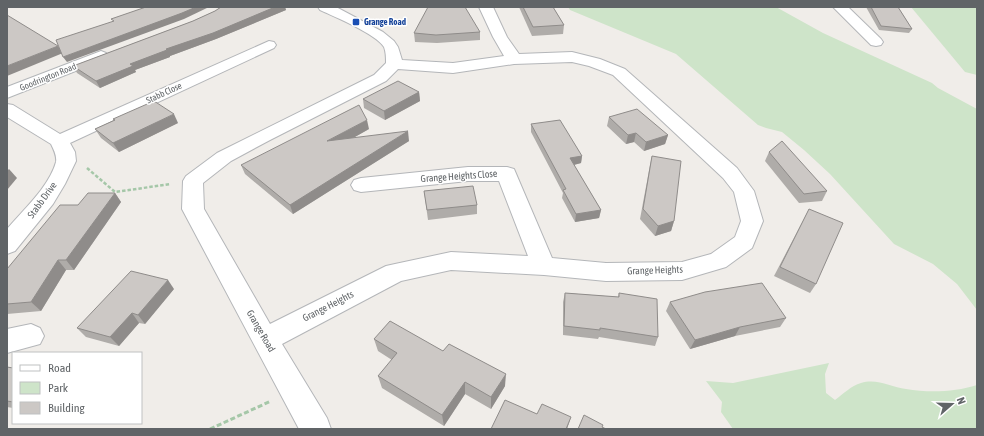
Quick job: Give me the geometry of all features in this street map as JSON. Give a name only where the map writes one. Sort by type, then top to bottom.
[{"type":"street","points":[[193,181],[224,157],[380,78],[394,64],[395,54],[388,42],[350,18],[325,7]]},
{"type":"street","points":[[486,7],[500,37],[514,60]]},
{"type":"street","points":[[840,7],[876,42]]},
{"type":"street","name":"Stabb Close","points":[[59,140],[269,45]]},
{"type":"street","name":"Goodrington Road","points":[[7,93],[114,51]]},
{"type":"street","name":"Grange Heights","points":[[266,339],[395,273],[451,261],[544,266],[606,272],[682,271],[718,260],[744,242],[752,221],[744,192],[730,173],[619,72],[594,62],[572,57],[514,60],[453,68],[394,64]]},
{"type":"street","points":[[7,109],[59,140]]},
{"type":"street","name":"Stabb Drive","points":[[7,245],[45,199],[55,184],[66,161],[66,152],[59,140]]},
{"type":"street","name":"Grange Heights Close","points":[[361,185],[468,174],[507,174],[544,266]]},
{"type":"street","name":"Grange Road","points":[[193,181],[193,209],[225,269],[316,429]]},
{"type":"path","points":[[62,169],[85,166],[115,192],[193,181]]},
{"type":"path","points":[[210,429],[295,390]]},
{"type":"green space","points":[[568,7],[776,7],[823,33],[932,83],[938,88],[977,109],[977,310],[957,284],[933,264],[894,244],[830,174],[782,132],[758,125],[676,54],[570,10]]},
{"type":"green space","points":[[911,7],[977,7],[977,75],[965,72]]},
{"type":"green space","points":[[829,363],[825,374],[826,393],[835,400],[854,386],[867,382],[878,382],[900,388],[924,391],[960,389],[977,385],[977,429],[733,429],[721,412],[722,402],[706,381],[733,383]]},
{"type":"building","points":[[146,7],[196,7],[63,57],[56,40],[114,21],[111,19]]},
{"type":"building","points":[[221,7],[275,7],[213,33],[166,49],[167,50],[130,64],[133,66],[96,81],[73,66],[193,21]]},
{"type":"building","points":[[428,7],[465,7],[480,32],[436,35],[414,33]]},
{"type":"building","points":[[523,7],[553,7],[564,25],[533,27]]},
{"type":"building","points":[[871,7],[898,7],[912,29],[881,26]]},
{"type":"building","points":[[7,15],[58,46],[7,66]]},
{"type":"building","points":[[398,81],[419,92],[384,111],[363,99]]},
{"type":"building","points":[[154,101],[174,114],[113,143],[95,129],[115,120],[113,119]]},
{"type":"building","points":[[359,105],[367,120],[327,141],[408,131],[290,205],[241,165]]},
{"type":"building","points":[[637,109],[668,135],[646,142],[636,133],[628,135],[609,117]]},
{"type":"building","points":[[560,120],[582,156],[570,158],[601,210],[576,214],[563,190],[566,189],[531,124]]},
{"type":"building","points":[[782,141],[827,191],[804,194],[769,152]]},
{"type":"building","points":[[652,156],[681,161],[674,221],[658,226],[643,209]]},
{"type":"building","points":[[473,186],[477,205],[427,210],[424,191]]},
{"type":"building","points":[[88,193],[115,193],[66,260],[58,260],[31,302],[7,304],[7,269],[60,205],[78,205]]},
{"type":"building","points":[[809,209],[843,223],[816,284],[780,267]]},
{"type":"building","points":[[131,271],[168,280],[138,315],[132,313],[110,337],[77,328]]},
{"type":"building","points":[[762,283],[786,318],[740,327],[695,340],[670,302],[705,292]]},
{"type":"building","points":[[565,293],[619,297],[619,293],[657,299],[658,337],[600,328],[600,330],[564,326]]},
{"type":"building","points":[[390,321],[443,351],[449,344],[506,374],[491,397],[465,382],[442,415],[378,376],[397,353],[374,339]]},
{"type":"building","points":[[7,367],[12,368],[12,402],[7,401]]},
{"type":"building","points":[[505,400],[537,414],[542,404],[571,417],[566,429],[491,429]]},
{"type":"building","points":[[584,415],[603,425],[602,427],[606,429],[578,429]]},
{"type":"place","name":"Grange Road","points":[[356,22]]}]
